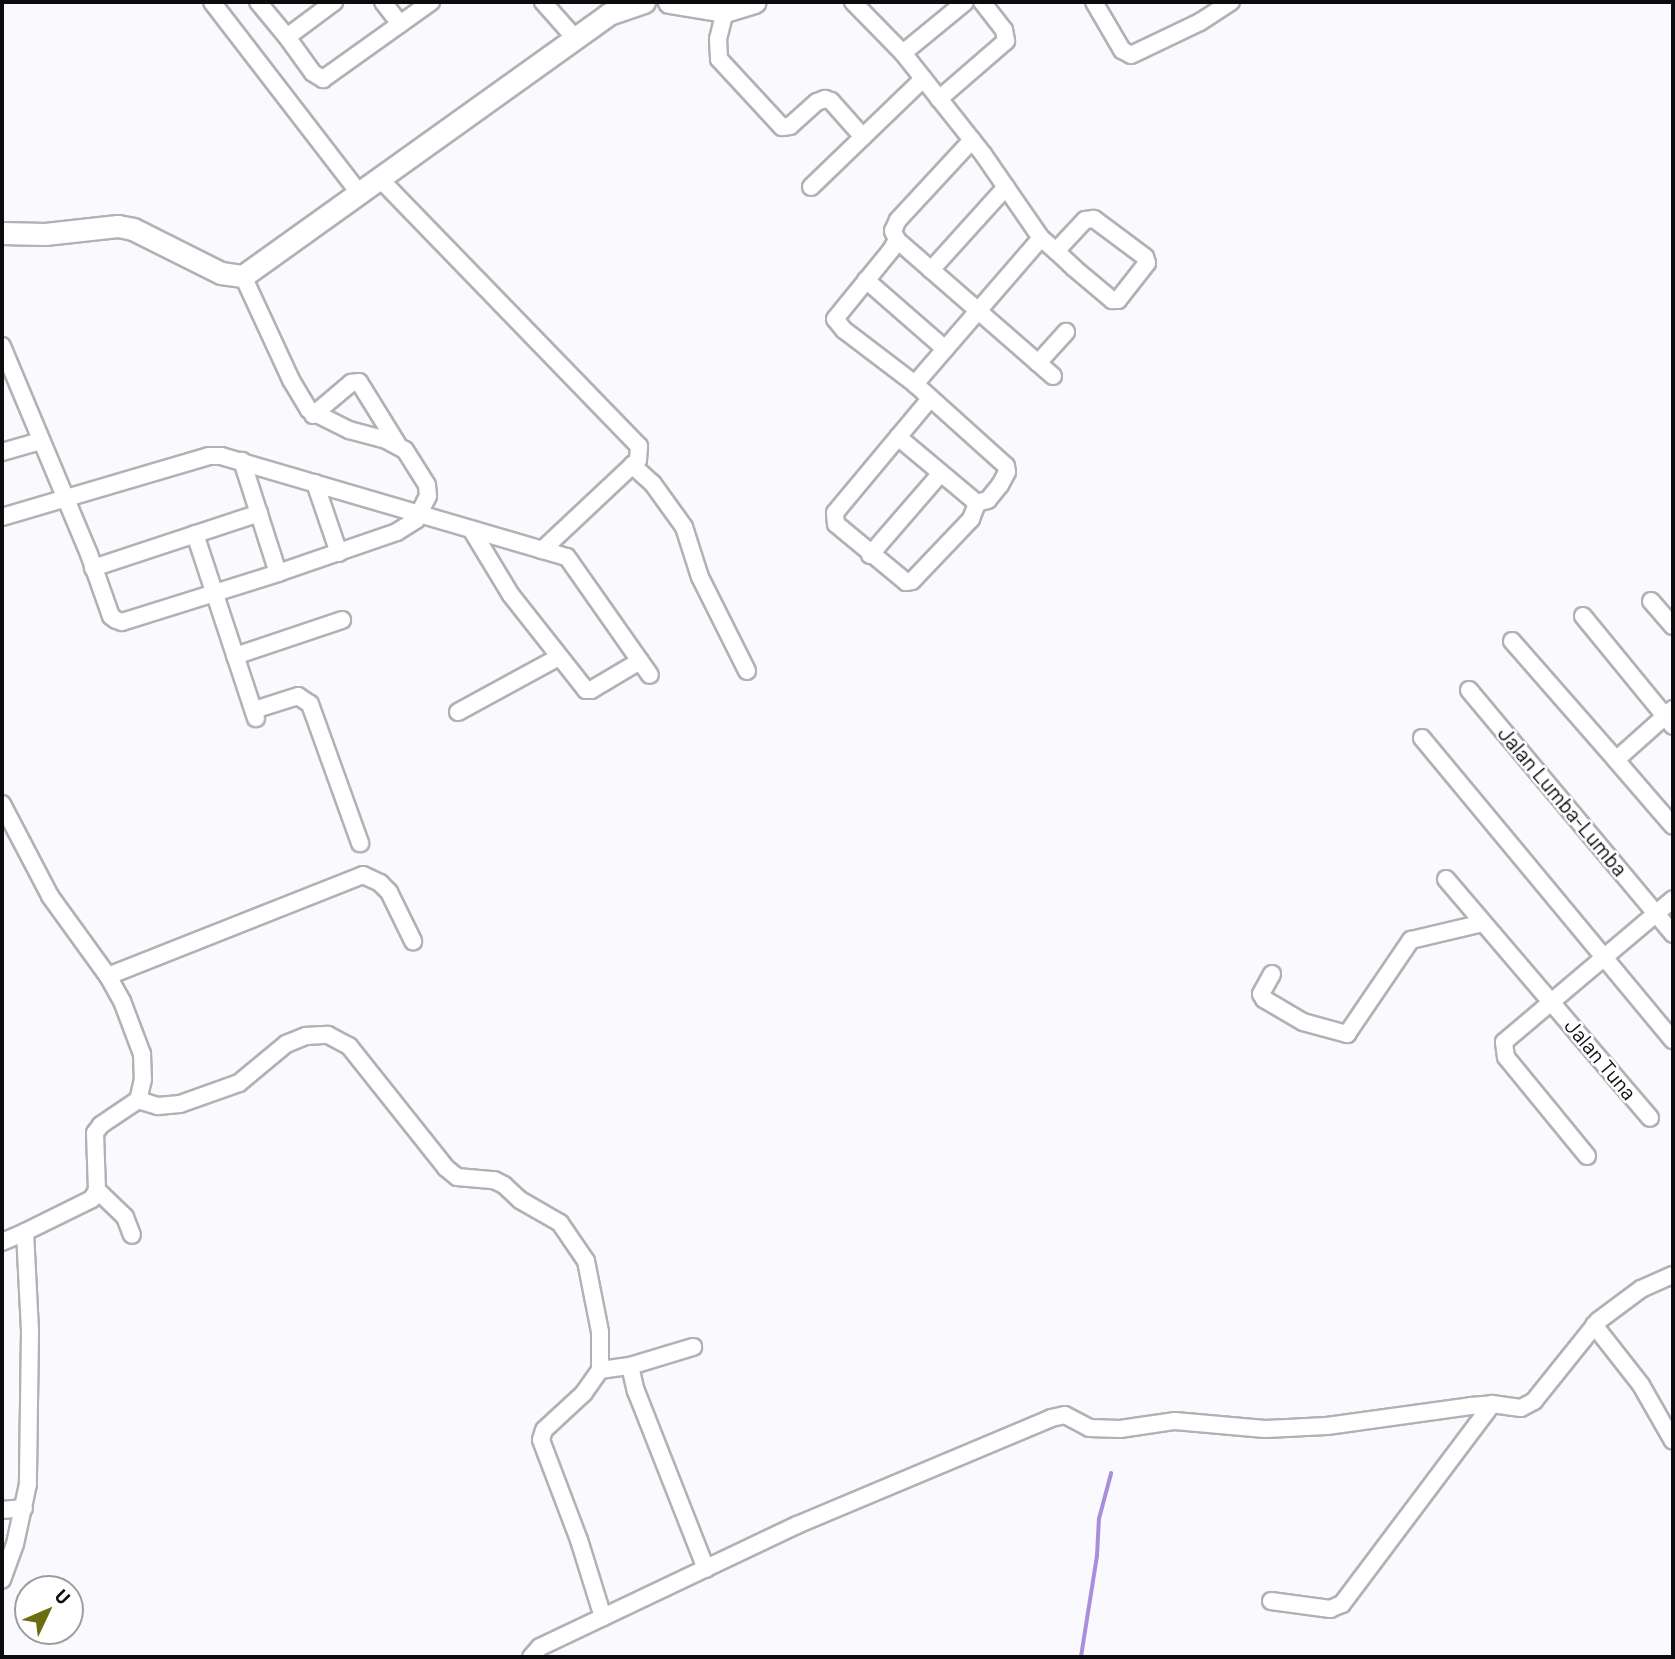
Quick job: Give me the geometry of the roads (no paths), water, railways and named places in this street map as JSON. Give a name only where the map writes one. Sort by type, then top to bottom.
[{"type":"street","points":[[212,2],[360,194]]},
{"type":"street","points":[[258,2],[313,73],[323,79],[431,2]]},
{"type":"street","points":[[287,37],[334,2]]},
{"type":"street","points":[[383,2],[400,24]]},
{"type":"street","points":[[544,2],[575,38]]},
{"type":"street","points":[[2,233],[45,234],[118,226],[134,229],[221,273],[243,276],[381,180],[609,14],[644,2]]},
{"type":"street","points":[[669,2],[725,11],[755,2]]},
{"type":"street","points":[[903,53],[965,2]]},
{"type":"street","points":[[939,99],[1006,41],[1004,30],[982,2]]},
{"type":"street","points":[[1094,2],[1122,50],[1131,55],[1200,22],[1231,2]]},
{"type":"street","points":[[862,5],[972,140],[1041,238],[1056,251],[1115,301],[1147,263],[1145,257],[1094,219],[1085,220],[1056,251]]},
{"type":"street","points":[[725,11],[718,39],[719,59],[782,127],[790,126],[817,102],[825,99],[863,137]]},
{"type":"street","points":[[811,187],[923,79]]},
{"type":"street","points":[[972,140],[898,220],[893,231],[897,240],[930,270],[1053,376]]},
{"type":"street","points":[[381,180],[626,430],[640,451],[638,460],[542,550]]},
{"type":"street","points":[[930,270],[1006,187]]},
{"type":"street","points":[[915,384],[1041,238]]},
{"type":"street","points":[[897,240],[835,319],[844,330],[915,384],[929,400],[1006,466],[1000,485],[988,500],[977,503]]},
{"type":"street","points":[[243,276],[291,380],[313,415],[349,430],[398,445]]},
{"type":"street","points":[[866,280],[945,349]]},
{"type":"street","points":[[1038,363],[1066,332]]},
{"type":"street","points":[[2,346],[111,616],[122,622],[340,553],[412,524],[428,496],[427,485],[413,461],[398,445],[359,382],[351,383],[313,415]]},
{"type":"street","points":[[929,400],[834,516],[836,524],[901,580],[912,580],[971,519],[977,503]]},
{"type":"street","points":[[898,437],[977,503]]},
{"type":"street","points":[[2,452],[40,440]]},
{"type":"street","points":[[2,517],[209,456],[242,461],[571,560],[645,668],[589,691],[583,687],[511,595],[471,530]]},
{"type":"street","points":[[242,461],[278,573]]},
{"type":"street","points":[[632,466],[653,484],[684,527],[700,577],[747,671]]},
{"type":"street","points":[[870,555],[941,474]]},
{"type":"street","points":[[315,483],[340,553]]},
{"type":"street","points":[[93,568],[259,513]]},
{"type":"street","points":[[195,534],[255,715],[298,696],[310,704],[360,843]]},
{"type":"street","points":[[1651,601],[1673,626]]},
{"type":"street","points":[[1583,616],[1670,717],[1616,760]]},
{"type":"street","points":[[235,656],[342,620]]},
{"type":"street","points":[[1512,641],[1673,826]]},
{"type":"street","points":[[458,712],[559,657]]},
{"type":"street","name":"Jalan Lumba-Lumba","points":[[1469,690],[1673,934]]},
{"type":"street","points":[[1422,738],[1673,1040]]},
{"type":"street","points":[[2,804],[50,896],[108,976],[129,1016],[142,1054],[143,1079],[138,1100],[101,1125],[95,1133],[97,1190],[86,1204],[2,1242]]},
{"type":"street","points":[[108,976],[363,875],[380,883],[389,892],[414,941]]},
{"type":"street","name":"Jalan Tuna","points":[[1446,878],[1650,1118]]},
{"type":"street","points":[[1587,1156],[1504,1051],[1507,1037],[1673,899]]},
{"type":"street","points":[[1272,974],[1261,994],[1264,999],[1303,1022],[1347,1034],[1411,940],[1483,923]]},
{"type":"street","points":[[138,1100],[158,1106],[180,1104],[239,1083],[276,1050],[296,1040],[328,1035],[344,1041],[446,1168],[457,1177],[494,1180],[504,1185],[520,1200],[561,1223],[586,1261],[600,1332],[600,1370],[584,1393],[544,1430],[541,1440],[579,1540],[603,1617]]},
{"type":"street","points":[[97,1190],[125,1217],[132,1235]]},
{"type":"street","points":[[2,1580],[15,1544],[28,1484],[30,1332],[25,1232]]},
{"type":"street","points":[[531,1657],[540,1647],[796,1525],[1051,1418],[1065,1415],[1089,1428],[1120,1430],[1175,1421],[1265,1429],[1327,1426],[1492,1404],[1521,1408],[1534,1401],[1594,1325],[1640,1289],[1673,1275]]},
{"type":"street","points":[[1594,1325],[1641,1385],[1673,1441]]},
{"type":"street","points":[[600,1370],[630,1366],[693,1347]]},
{"type":"street","points":[[630,1366],[636,1391],[706,1569]]},
{"type":"street","points":[[1272,1601],[1339,1608],[1492,1404]]},
{"type":"street","points":[[2,1510],[24,1508]]},
{"type":"waterway","points":[[1081,1657],[1097,1556],[1099,1519],[1111,1474]]}]
